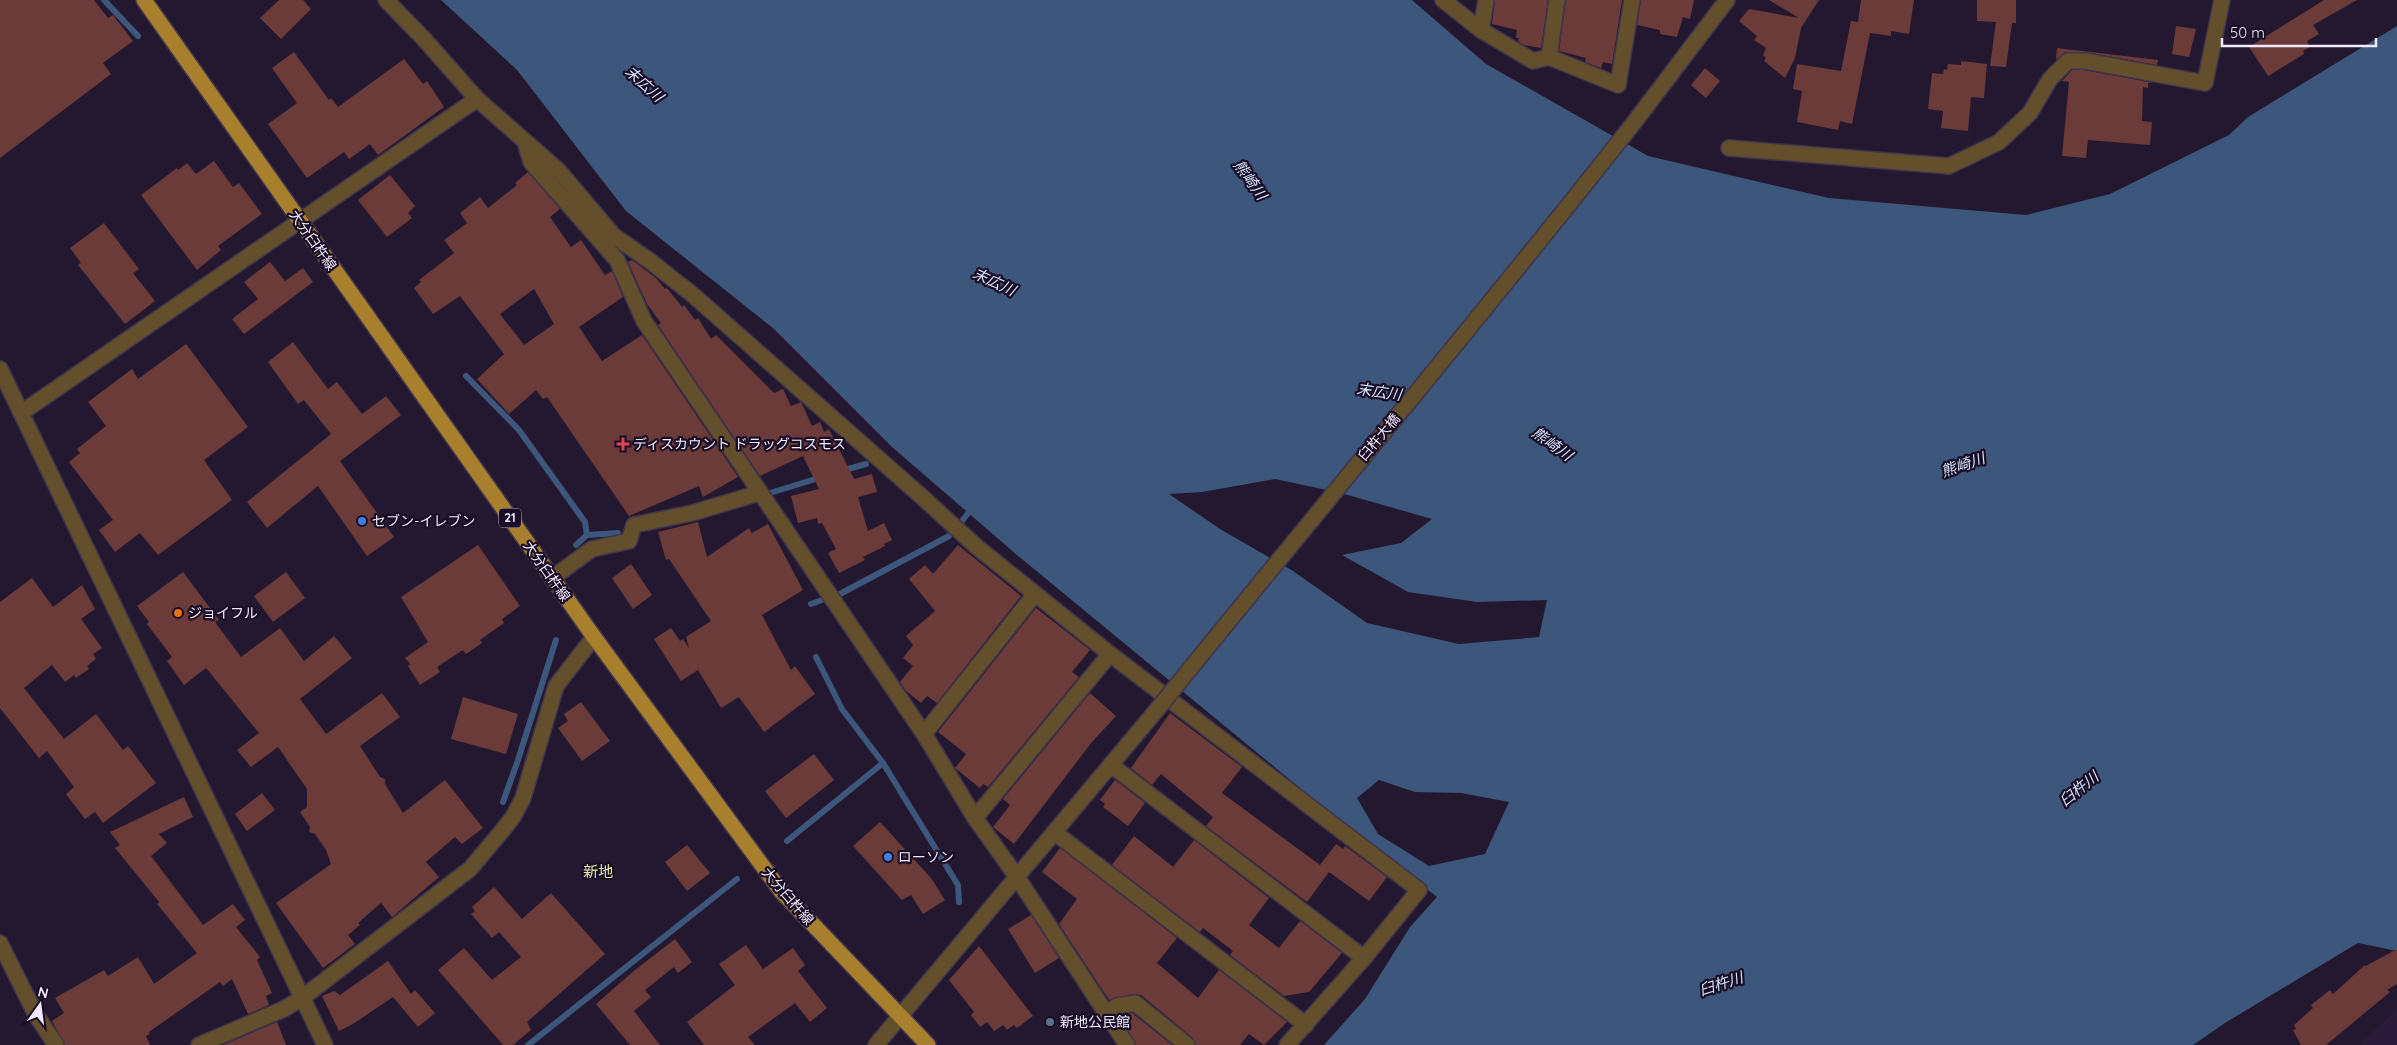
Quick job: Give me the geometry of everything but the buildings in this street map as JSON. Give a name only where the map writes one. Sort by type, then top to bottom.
[{"type":"main road","name":"大分臼杵線","points":[[144,0],[594,637],[781,891],[928,1045]]},
{"type":"street","points":[[386,0],[424,39],[477,99],[526,145],[559,171],[614,236],[650,261],[693,296],[977,547],[1110,654],[1419,890],[1364,958],[1287,1045]]},
{"type":"street","points":[[1443,0],[1480,30],[1533,61],[1549,57],[1618,85],[1632,0]]},
{"type":"street","points":[[1480,30],[1486,0]]},
{"type":"street","points":[[1549,57],[1557,0]]},
{"type":"street","name":"臼杵大橋","points":[[876,1045],[1160,706],[1566,210],[1727,0]]},
{"type":"street","points":[[1729,148],[1950,166],[1999,142],[2030,113],[2050,79],[2068,62],[2085,61],[2205,83],[2222,0]]},
{"type":"street","points":[[21,413],[477,99]]},
{"type":"street","points":[[526,145],[531,162],[618,260],[644,321],[924,734],[975,818],[1017,877],[1127,1045]]},
{"type":"street","points":[[0,369],[325,1045]]},
{"type":"street","points":[[552,578],[592,548],[629,541],[634,524],[692,513],[759,492]]},
{"type":"street","points":[[924,734],[1035,594]]},
{"type":"street","points":[[199,1045],[284,1009],[302,998],[470,869],[513,817],[523,798],[556,686],[594,637]]},
{"type":"street","points":[[975,818],[1110,654]]},
{"type":"street","points":[[1111,765],[1364,958]]},
{"type":"street","points":[[1054,832],[1306,1025]]},
{"type":"street","points":[[0,943],[36,1015],[56,1045]]},
{"type":"street","points":[[1106,1012],[1117,1006],[1135,1003],[1187,1045]]},
{"type":"shaded area","points":[[2397,1009],[2397,1045],[2360,1045],[2376,1029]]},
{"type":"water","points":[[441,0],[1412,0],[1486,64],[1648,156],[1829,198],[2026,215],[2110,194],[2229,135],[2248,117],[2397,26],[2397,951],[2358,943],[2225,1023],[2193,1045],[1324,1045],[1365,999],[1410,927],[1437,897],[1323,807],[1017,555],[892,447],[774,329],[626,211],[517,70]],"holes":[[[1275,479],[1341,493],[1432,519],[1401,543],[1342,555],[1408,592],[1477,602],[1547,600],[1539,637],[1459,644],[1367,623],[1293,571],[1220,529],[1169,494],[1202,492]],[[1379,780],[1415,792],[1461,793],[1509,802],[1485,854],[1429,866],[1378,834],[1357,798]]]},
{"type":"waterway","points":[[104,0],[138,36]]},
{"type":"waterway","points":[[466,376],[519,430],[585,522],[587,535]]},
{"type":"waterway","points":[[841,471],[866,464]]},
{"type":"waterway","points":[[770,493],[822,477]]},
{"type":"waterway","points":[[962,521],[972,508]]},
{"type":"waterway","points":[[576,545],[587,535],[618,533]]},
{"type":"waterway","points":[[838,595],[949,536]]},
{"type":"waterway","points":[[811,604],[822,600]]},
{"type":"waterway","points":[[503,802],[556,640]]},
{"type":"waterway","points":[[816,657],[842,709],[883,763],[958,885],[959,902]]},
{"type":"waterway","points":[[787,841],[883,763]]},
{"type":"waterway","points":[[528,1045],[737,879]]},
{"type":"place","name":"ディスカウント ドラッグコスモス","points":[[623,444]]},
{"type":"place","name":"セブン-イレブン","points":[[362,521]]},
{"type":"place","name":"ジョイフル","points":[[178,613]]},
{"type":"place","name":"ローソン","points":[[888,857]]},
{"type":"place","name":"新地公民館","points":[[1050,1022]]},
{"type":"district","name":"新地","points":[[598,872]]},
{"type":"water label","name":"末広川","points":[[644,84]]},
{"type":"water label","name":"熊崎川","points":[[1250,180]]},
{"type":"water label","name":"末広川","points":[[994,282]]},
{"type":"water label","name":"末広川","points":[[1379,392]]},
{"type":"water label","name":"熊崎川","points":[[1552,444]]},
{"type":"water label","name":"熊崎川","points":[[1963,465]]},
{"type":"water label","name":"臼杵川","points":[[2079,789]]},
{"type":"water label","name":"臼杵川","points":[[1721,984]]}]
